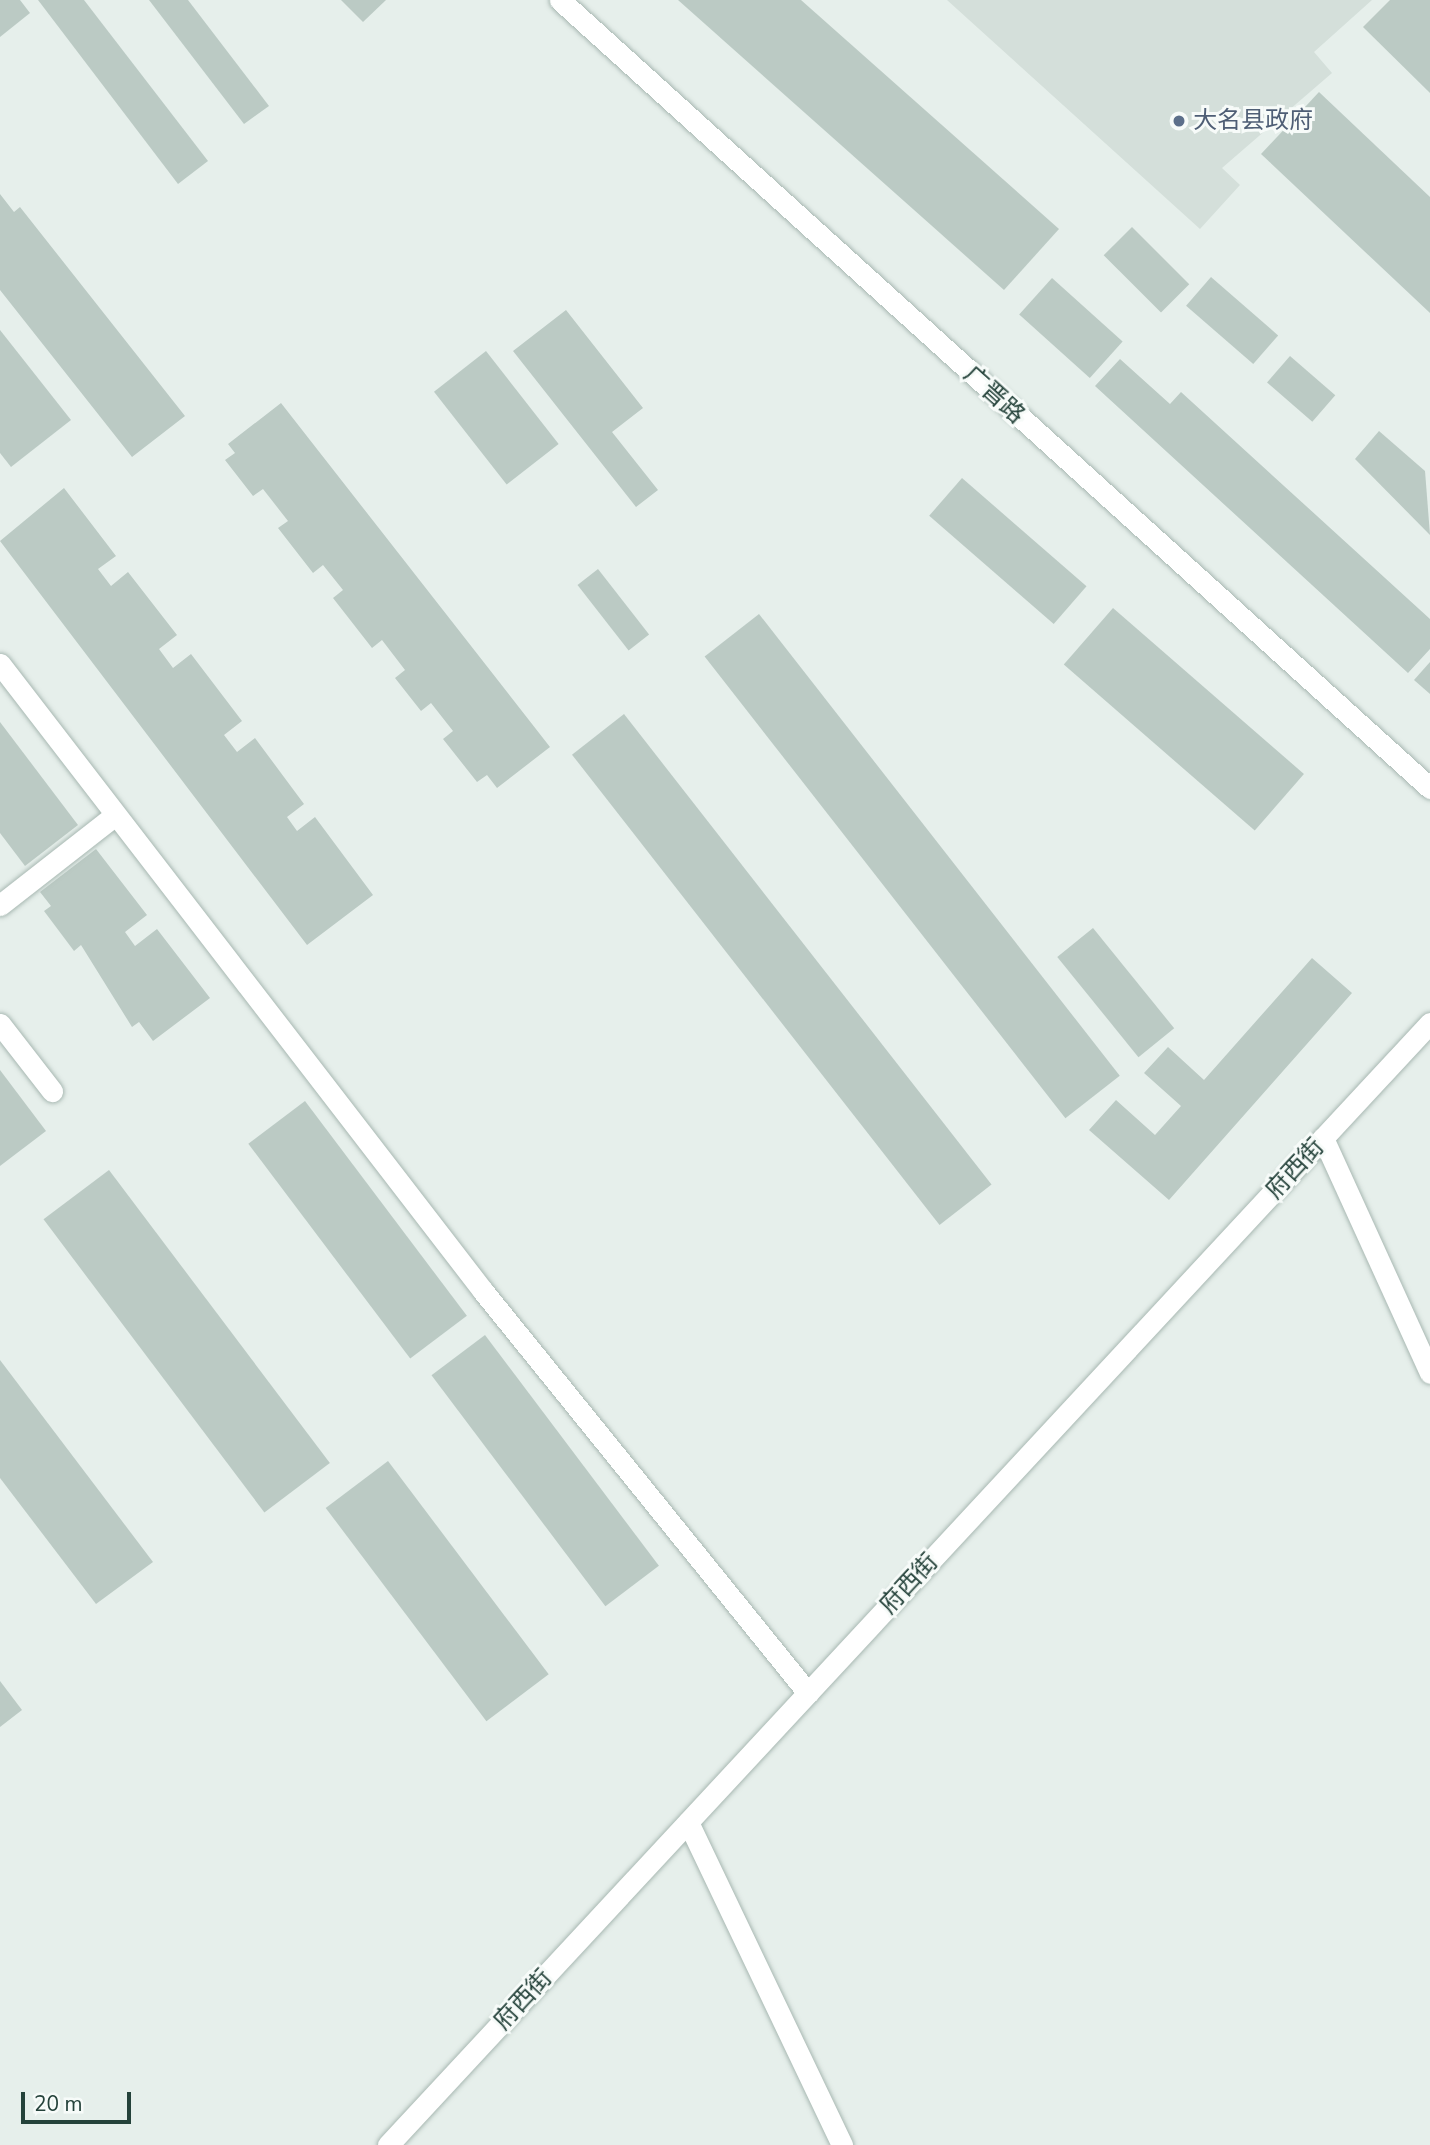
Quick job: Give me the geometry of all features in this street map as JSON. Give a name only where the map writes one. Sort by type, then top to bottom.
[{"type":"street","name":"广晋路","points":[[560,0],[1430,788]]},
{"type":"street","points":[[0,664],[483,1291],[807,1693]]},
{"type":"street","points":[[0,905],[115,815]]},
{"type":"street","name":"府西街","points":[[388,2145],[1430,1023]]},
{"type":"street","points":[[0,1024],[52,1091]]},
{"type":"street","points":[[1323,1138],[1430,1373]]},
{"type":"street","points":[[688,1822],[842,2145]]},
{"type":"shaded area","name":"大名县政府","points":[[947,0],[1372,0],[1314,52],[1332,73],[1222,168],[1240,185],[1200,229]]},
{"type":"building","points":[[0,0],[20,0],[30,13],[0,37]]},
{"type":"building","points":[[38,0],[84,0],[208,161],[178,184]]},
{"type":"building","points":[[149,0],[188,0],[269,106],[244,124]]},
{"type":"building","points":[[341,0],[386,0],[363,22]]},
{"type":"building","points":[[678,0],[801,0],[1059,229],[1004,290]]},
{"type":"building","points":[[1390,0],[1430,0],[1430,93],[1363,27]]},
{"type":"building","points":[[1319,92],[1430,197],[1430,313],[1261,154]]},
{"type":"building","points":[[0,194],[14,212],[20,207],[185,416],[132,457],[0,290]]},
{"type":"building","points":[[1132,227],[1189,284],[1161,313],[1104,255]]},
{"type":"building","points":[[1211,277],[1278,335],[1253,364],[1186,306]]},
{"type":"building","points":[[1052,278],[1123,342],[1090,378],[1019,314]]},
{"type":"building","points":[[566,310],[643,408],[612,432],[658,490],[636,507],[513,351]]},
{"type":"building","points":[[0,330],[71,420],[11,467],[0,453]]},
{"type":"building","points":[[486,351],[559,444],[507,485],[434,392]]},
{"type":"building","points":[[1290,356],[1335,395],[1312,422],[1267,382]]},
{"type":"building","points":[[1120,359],[1170,404],[1181,392],[1430,619],[1430,649],[1408,673],[1095,386]]},
{"type":"building","points":[[281,403],[550,747],[497,788],[487,775],[477,782],[443,739],[453,731],[431,703],[421,711],[395,678],[405,670],[382,640],[372,648],[333,598],[343,590],[323,565],[313,573],[278,528],[288,521],[263,489],[253,496],[225,460],[235,453],[228,444]]},
{"type":"building","points":[[1379,431],[1425,471],[1430,535],[1355,459]]},
{"type":"building","points":[[962,478],[1087,586],[1054,624],[929,516]]},
{"type":"building","points":[[64,488],[116,556],[98,569],[111,586],[128,572],[177,635],[159,649],[173,668],[191,654],[242,721],[224,735],[237,752],[255,738],[304,804],[287,817],[297,831],[315,817],[373,895],[307,945],[0,541]]},
{"type":"building","points":[[598,569],[649,634],[629,650],[578,585]]},
{"type":"building","points":[[1113,608],[1304,774],[1255,831],[1064,665]]},
{"type":"building","points":[[759,614],[1120,1076],[1065,1118],[705,656]]},
{"type":"building","points":[[1430,662],[1430,694],[1414,680]]},
{"type":"building","points":[[624,714],[992,1184],[940,1225],[572,755]]},
{"type":"building","points":[[0,722],[78,825],[25,866],[0,833]]},
{"type":"building","points":[[96,849],[147,915],[125,932],[135,946],[157,929],[210,998],[153,1041],[139,1022],[132,1027],[81,945],[74,951],[44,911],[51,906],[40,892]]},
{"type":"building","points":[[1093,928],[1174,1028],[1138,1057],[1057,957]]},
{"type":"building","points":[[1312,958],[1352,993],[1169,1200],[1089,1130],[1116,1100],[1155,1135],[1181,1106],[1144,1073],[1168,1047],[1204,1080]]},
{"type":"building","points":[[0,1070],[46,1131],[0,1166]]},
{"type":"building","points":[[305,1101],[467,1316],[410,1359],[248,1144]]},
{"type":"building","points":[[109,1170],[330,1463],[264,1512],[44,1219]]},
{"type":"building","points":[[485,1335],[659,1566],[605,1606],[431,1375]]},
{"type":"building","points":[[0,1360],[153,1562],[96,1604],[0,1478]]},
{"type":"building","points":[[388,1461],[549,1674],[486,1721],[326,1508]]},
{"type":"building","points":[[0,1681],[22,1710],[0,1727]]},
{"type":"place","name":"大名县政府","points":[[1179,121]]}]
